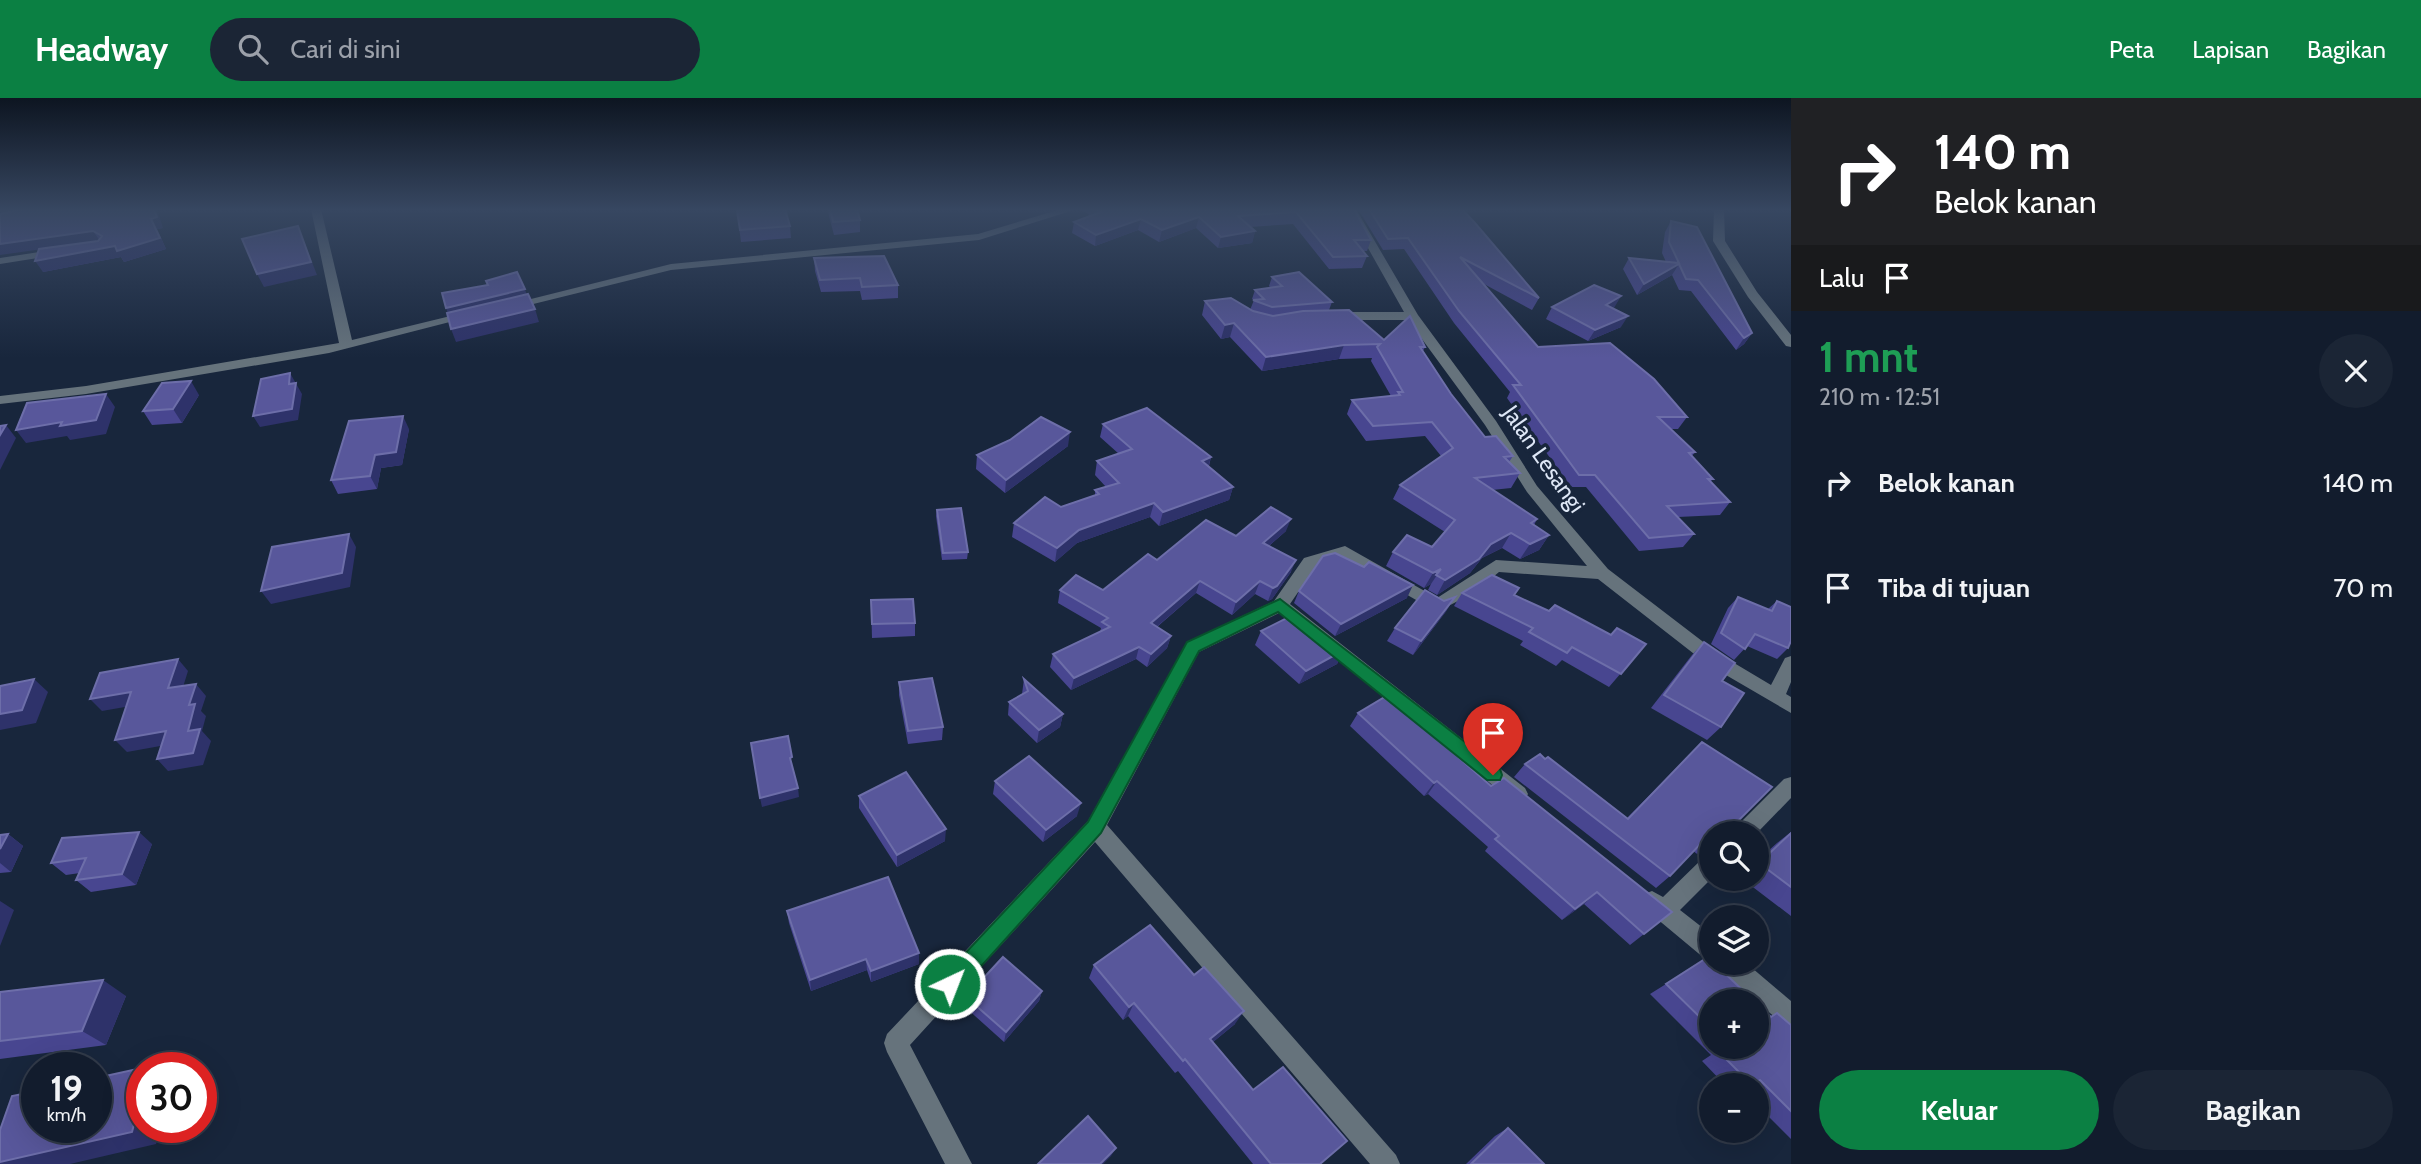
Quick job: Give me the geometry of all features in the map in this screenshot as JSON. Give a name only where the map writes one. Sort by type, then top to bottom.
[{"type":"street","points":[[327,259],[346,343]]},
{"type":"street","points":[[495,310],[671,267],[756,259]]},
{"type":"street","name":"Jalan Lesangi","points":[[1379,259],[1412,316],[1491,424],[1532,489],[1602,573],[1713,659],[1783,701]]},
{"type":"street","points":[[1730,259],[1752,294],[1791,343]]},
{"type":"street","points":[[0,400],[124,384],[329,349],[481,313]]},
{"type":"street","points":[[1311,317],[1412,316]]},
{"type":"street","points":[[959,1164],[896,1043],[1095,827],[1193,646],[1280,604],[1310,562],[1345,552],[1437,607],[1469,588],[1496,566],[1602,573]]},
{"type":"street","points":[[1280,604],[1536,808]]},
{"type":"street","points":[[1783,701],[1791,663]]},
{"type":"street","points":[[1754,821],[1791,785]]},
{"type":"street","points":[[1095,827],[1387,1164]]},
{"type":"street","points":[[1664,911],[1699,877]]},
{"type":"street","points":[[1632,885],[1699,939]]},
{"type":"street","points":[[1742,975],[1791,1016]]},
{"type":"building","points":[[250,259],[310,259],[311,262],[257,274]]},
{"type":"building","points":[[814,259],[885,259],[898,285],[862,287],[860,278],[820,280]]},
{"type":"building","points":[[1422,259],[1462,259],[1538,347],[1610,343],[1654,379],[1687,417],[1658,417],[1695,452],[1689,453],[1713,479],[1708,479],[1730,502],[1667,506],[1694,534],[1649,538],[1595,475],[1579,475],[1513,385],[1521,385],[1459,311]]},
{"type":"building","points":[[1463,259],[1506,259],[1539,298]]},
{"type":"building","points":[[1629,259],[1679,263],[1677,259],[1713,259],[1752,333],[1744,338],[1698,280],[1686,279],[1679,264],[1644,284]]},
{"type":"building","points":[[517,272],[525,289],[446,308],[442,293],[488,285],[486,281]]},
{"type":"building","points":[[1299,272],[1332,302],[1272,307],[1253,300],[1264,299],[1255,290],[1282,286],[1272,277]]},
{"type":"building","points":[[1594,285],[1621,296],[1606,305],[1628,316],[1595,330],[1552,307]]},
{"type":"building","points":[[528,294],[535,309],[451,329],[447,313]]},
{"type":"building","points":[[1231,298],[1253,311],[1273,316],[1303,311],[1349,310],[1384,340],[1410,316],[1425,347],[1420,347],[1451,394],[1485,437],[1496,436],[1513,456],[1504,457],[1520,473],[1475,478],[1537,519],[1531,523],[1549,535],[1530,544],[1511,533],[1491,544],[1479,559],[1445,580],[1436,575],[1441,569],[1433,573],[1393,552],[1407,535],[1432,547],[1455,520],[1400,485],[1453,448],[1432,422],[1373,426],[1352,400],[1400,395],[1398,392],[1403,392],[1377,347],[1380,344],[1344,345],[1266,357],[1234,323],[1225,325],[1205,301]]},
{"type":"building","points":[[290,373],[289,384],[296,383],[292,409],[253,416],[261,379]]},
{"type":"building","points":[[191,381],[173,409],[143,411],[162,383]]},
{"type":"building","points":[[106,394],[96,420],[60,426],[62,422],[16,430],[27,403]]},
{"type":"building","points":[[1147,408],[1211,457],[1202,461],[1233,487],[1163,512],[1154,503],[1079,530],[1057,548],[1014,523],[1045,497],[1061,507],[1099,494],[1095,490],[1119,483],[1097,461],[1132,449],[1103,424]]},
{"type":"building","points":[[403,416],[396,452],[375,455],[370,476],[331,480],[349,421]]},
{"type":"building","points":[[1041,417],[1070,432],[1006,480],[977,455],[1010,440]]},
{"type":"building","points":[[1271,507],[1291,519],[1263,543],[1296,560],[1277,586],[1273,588],[1260,581],[1236,602],[1200,581],[1151,623],[1171,636],[1151,654],[1139,647],[1074,678],[1053,654],[1110,627],[1102,622],[1108,618],[1060,590],[1076,575],[1103,590],[1148,554],[1157,560],[1206,520],[1236,536]]},
{"type":"building","points":[[961,508],[968,552],[943,553],[937,510]]},
{"type":"building","points":[[349,534],[342,573],[261,591],[272,547]]},
{"type":"building","points":[[1335,553],[1364,567],[1369,562],[1413,585],[1341,624],[1299,591],[1323,556]]},
{"type":"building","points":[[1492,575],[1519,588],[1514,595],[1549,611],[1555,605],[1611,635],[1617,628],[1646,644],[1621,674],[1572,647],[1567,653],[1529,632],[1533,628],[1462,593]]},
{"type":"building","points":[[1425,590],[1444,601],[1455,597],[1421,641],[1395,628]]},
{"type":"building","points":[[1738,597],[1772,611],[1777,601],[1791,607],[1791,641],[1788,648],[1755,634],[1745,649],[1721,633]]},
{"type":"building","points":[[913,599],[915,623],[872,624],[871,600]]},
{"type":"building","points":[[1297,613],[1344,650],[1306,671],[1261,631]]},
{"type":"building","points":[[1704,642],[1735,663],[1722,681],[1744,693],[1721,727],[1664,695]]},
{"type":"building","points":[[178,659],[168,688],[196,684],[189,705],[195,704],[188,731],[200,729],[193,753],[157,759],[166,731],[115,740],[131,692],[90,699],[100,673]]},
{"type":"building","points":[[932,678],[943,727],[908,731],[899,682]]},
{"type":"building","points":[[34,679],[22,710],[0,714],[0,686]]},
{"type":"building","points":[[1024,679],[1063,714],[1039,730],[1009,702],[1028,691]]},
{"type":"building","points":[[1388,695],[1491,786],[1504,778],[1672,912],[1644,934],[1597,892],[1575,909],[1495,839],[1499,836],[1437,781],[1434,783],[1358,713]]},
{"type":"building","points":[[788,736],[790,758],[798,788],[760,798],[751,743]]},
{"type":"building","points":[[1702,742],[1772,787],[1738,821],[1699,821],[1699,845],[1670,876],[1525,764],[1540,754],[1545,759],[1548,757],[1628,819]]},
{"type":"building","points":[[1029,756],[1081,803],[1046,830],[995,781]]},
{"type":"building","points":[[906,772],[946,829],[897,855],[859,796]]},
{"type":"building","points":[[139,832],[122,874],[76,880],[86,858],[51,863],[62,838]]},
{"type":"building","points":[[1791,833],[1791,887],[1769,870],[1769,854]]},
{"type":"building","points":[[8,834],[0,849],[0,835]]},
{"type":"building","points":[[888,877],[919,953],[871,971],[866,959],[810,980],[787,911]]},
{"type":"building","points":[[1150,925],[1194,975],[1204,967],[1244,1011],[1210,1039],[1253,1090],[1283,1067],[1347,1141],[1320,1164],[1271,1164],[1185,1059],[1183,1061],[1134,1003],[1129,1007],[1094,965]]},
{"type":"building","points":[[1003,957],[1042,991],[1006,1032],[966,997]]},
{"type":"building","points":[[1699,963],[1699,975],[1727,975],[1741,989],[1699,989],[1699,1016],[1666,984]]},
{"type":"building","points":[[103,980],[82,1031],[0,1041],[0,992]]},
{"type":"building","points":[[1777,1013],[1791,1025],[1791,1111],[1769,1089],[1769,1073],[1740,1073],[1726,1059],[1769,1059],[1769,1015],[1771,1017]]},
{"type":"building","points":[[126,1071],[126,1133],[112,1137],[112,1075]]},
{"type":"building","points":[[21,1094],[21,1143],[84,1143],[0,1162],[0,1130],[12,1096]]},
{"type":"building","points":[[1088,1116],[1116,1148],[1100,1164],[1038,1164]]},
{"type":"building","points":[[1508,1128],[1544,1164],[1471,1164]]},
{"type":"route","points":[[950,984],[1095,827],[1193,646],[1280,604],[1493,775]]}]
